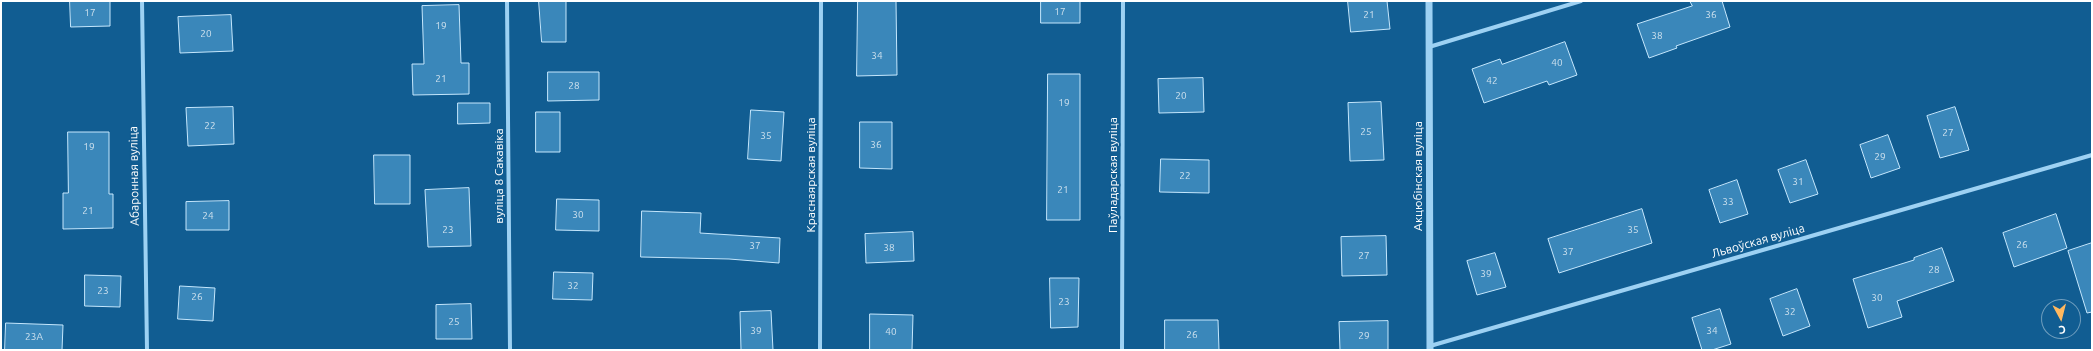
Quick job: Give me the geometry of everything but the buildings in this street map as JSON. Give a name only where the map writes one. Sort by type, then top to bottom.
[{"type":"street","name":"Абаронная вуліца","points":[[142,1],[147,350]]},
{"type":"street","name":"вуліца 8 Сакавіка","points":[[507,1],[510,350]]},
{"type":"street","name":"Краснаярская вуліца","points":[[820,350],[822,1]]},
{"type":"street","name":"Паўладарская вуліца","points":[[1122,350],[1123,1]]},
{"type":"street","name":"Акцюбінская вуліца","points":[[1429,1],[1430,348]]},
{"type":"street","points":[[1429,47],[1580,1]]},
{"type":"street","name":"Львоўская вуліца","points":[[1430,348],[2092,155]]}]
